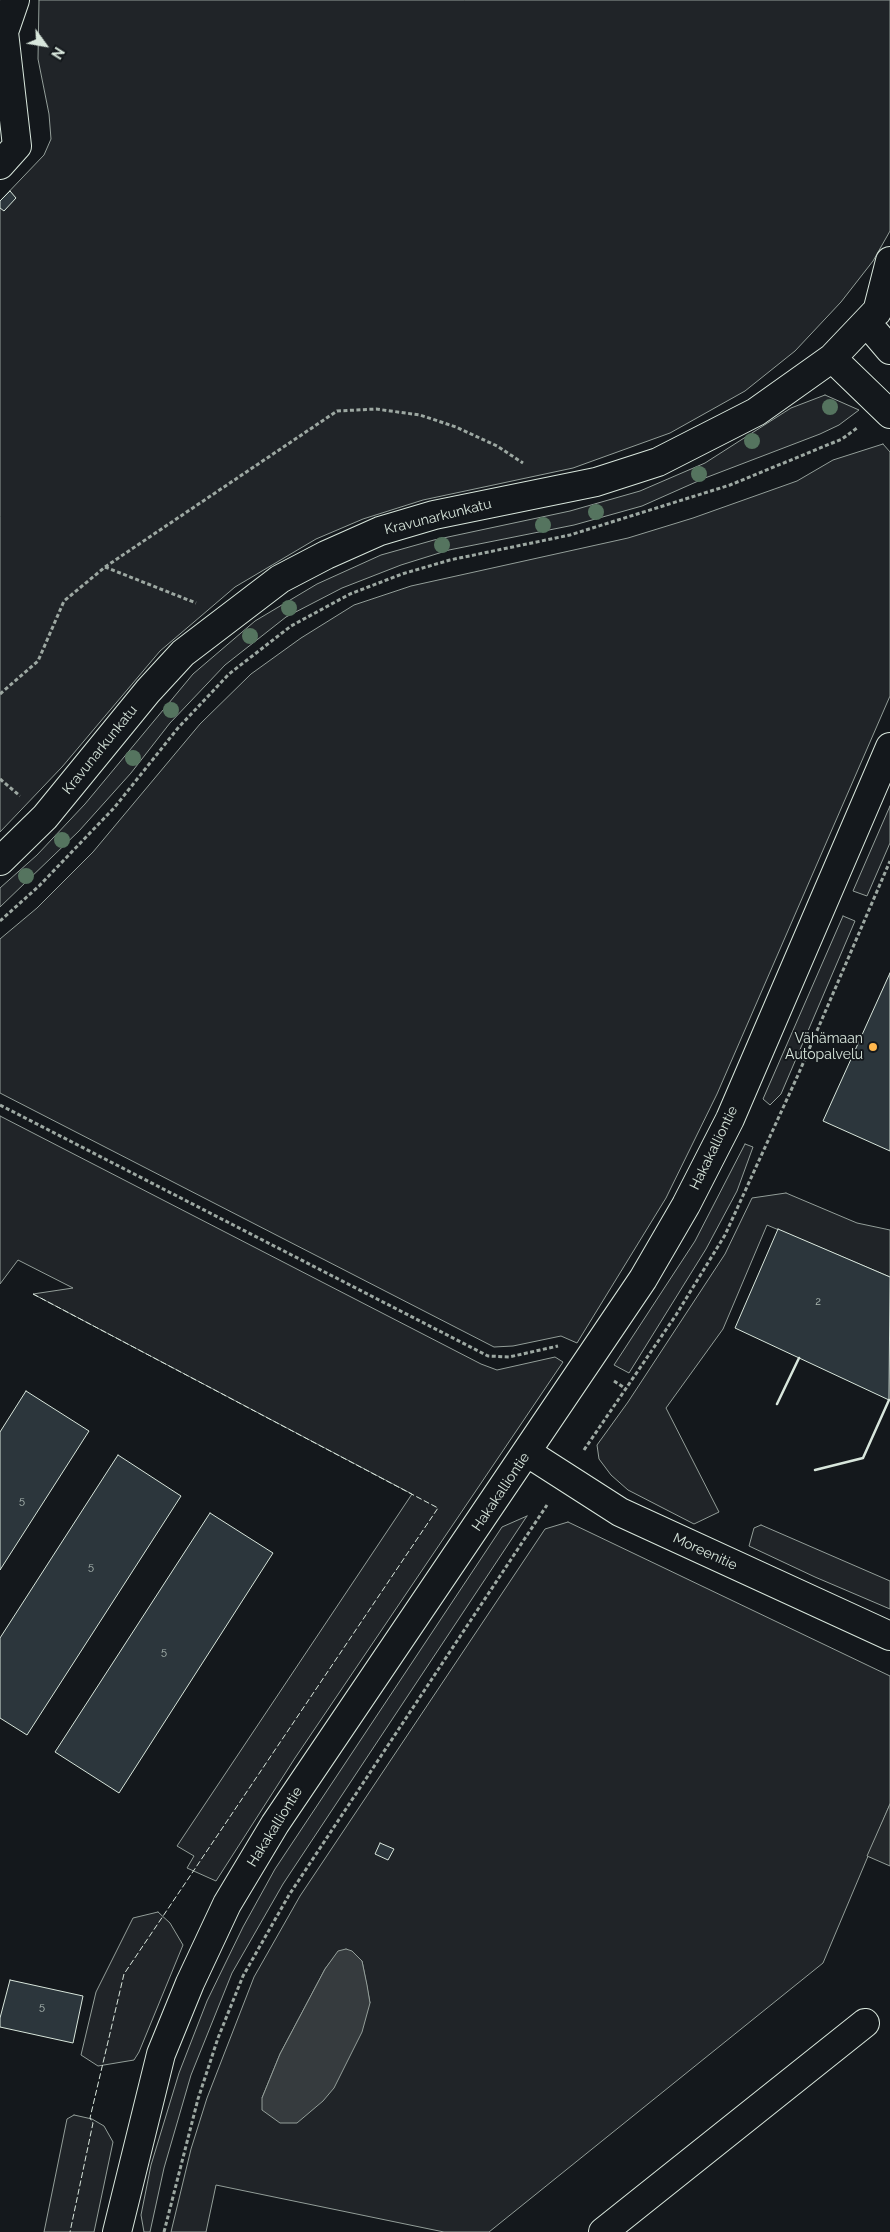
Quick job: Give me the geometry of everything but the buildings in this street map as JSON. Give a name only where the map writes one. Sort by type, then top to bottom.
[{"type":"street","points":[[0,165],[17,146],[1,29],[15,0]]},
{"type":"street","name":"Kravunarkunkatu","points":[[0,861],[45,817],[148,691],[183,653],[229,616],[280,579],[326,555],[380,531],[434,515],[596,482],[658,462],[756,412],[832,358],[878,311],[890,261]]},
{"type":"street","points":[[878,311],[890,350]]},
{"type":"street","points":[[832,358],[887,410]]},
{"type":"street","name":"Hakakalliontie","points":[[117,2232],[161,2054],[190,1983],[227,1904],[275,1824],[588,1364],[643,1279],[686,1205],[730,1119],[890,747]]},
{"type":"street","name":"Moreenitie","points":[[528,1453],[620,1512],[890,1636]]},
{"type":"street","points":[[603,2232],[865,2023]]},
{"type":"path","points":[[0,694],[38,661],[64,601],[105,567],[337,411],[376,409],[420,415],[456,426],[497,446],[564,489]]},
{"type":"path","points":[[0,921],[39,886],[114,808],[178,728],[229,674],[291,626],[350,594],[402,574],[450,560],[570,535],[730,485],[842,439],[887,410]]},
{"type":"path","points":[[105,567],[229,616]]},
{"type":"path","points":[[164,2232],[179,2166],[198,2100],[218,2038],[243,1976],[289,1896],[565,1478],[676,1315],[725,1234],[798,1075],[890,861]]},
{"type":"path","points":[[0,1104],[488,1356],[510,1357],[554,1345],[562,1347],[626,1388]]},
{"type":"shaded area","points":[[39,0],[890,0],[890,231],[873,261],[841,302],[795,351],[745,391],[670,433],[573,468],[423,500],[363,519],[316,539],[235,587],[160,651],[62,767],[0,832],[0,201],[44,155],[51,139],[49,114],[38,59]]},
{"type":"shaded area","points":[[825,395],[859,410],[839,425],[820,434],[705,478],[642,506],[574,525],[449,550],[401,565],[342,588],[286,617],[225,665],[170,723],[131,773],[79,831],[0,907],[0,888],[37,855],[85,804],[193,674],[255,621],[317,584],[381,555],[434,540],[570,511],[640,491],[705,463],[791,408]]},
{"type":"shaded area","points":[[883,444],[890,452],[890,696],[717,1094],[666,1198],[577,1343],[561,1336],[513,1346],[494,1347],[0,1093],[0,939],[37,908],[93,852],[200,724],[251,674],[301,638],[354,605],[411,586],[628,538],[693,518],[797,481],[833,460]]},
{"type":"shaded area","points":[[890,806],[890,843],[867,896],[853,891]]},
{"type":"shaded area","points":[[843,916],[855,921],[781,1094],[770,1105],[763,1099]]},
{"type":"shaded area","points":[[0,1116],[481,1364],[497,1370],[555,1357],[563,1362],[295,1758],[216,1881],[187,1868],[194,1856],[177,1846],[412,1494],[33,1294],[73,1288],[18,1260],[0,1284]]},
{"type":"shaded area","points":[[745,1144],[753,1147],[737,1191],[706,1249],[629,1373],[614,1365],[695,1241]]},
{"type":"shaded area","points":[[786,1193],[857,1223],[890,1230],[890,1277],[767,1225],[723,1329],[666,1408],[719,1512],[694,1524],[628,1490],[611,1475],[599,1459],[597,1445],[628,1402],[725,1254],[752,1198]]},
{"type":"shaded area","points":[[527,1516],[283,1884],[232,1973],[191,2075],[164,2168],[150,2232],[144,2232],[141,2215],[151,2165],[179,2073],[207,2001],[243,1927],[275,1869],[502,1527]]},
{"type":"shaded area","points":[[568,1522],[890,1676],[890,1804],[823,1963],[489,2232],[444,2232],[216,2185],[206,2232],[171,2232],[191,2149],[207,2098],[254,1977],[300,1896],[545,1529]],"holes":[[[338,1952],[362,1961],[370,2003],[262,2098],[280,2054],[325,1969]]]},
{"type":"shaded area","points":[[761,1525],[890,1581],[890,1609],[749,1546],[754,1528]]},
{"type":"shaded area","points":[[890,1804],[890,1866],[867,1856]]},
{"type":"shaded area","points":[[158,1912],[170,1923],[183,1945],[134,2060],[98,2066],[81,2055],[96,1992],[133,1918]]},
{"type":"shaded area","points":[[346,1949],[352,1951],[362,1961],[367,1985],[370,2003],[362,2032],[334,2088],[323,2101],[297,2123],[280,2123],[262,2110],[262,2098],[280,2054],[325,1969],[338,1951]]},
{"type":"shaded area","points":[[74,2115],[92,2119],[104,2126],[113,2142],[94,2232],[44,2232],[67,2119]]},
{"type":"fence","points":[[33,1294],[438,1508],[124,1974],[90,2118],[93,2123],[70,2232]]},
{"type":"wall","points":[[777,1404],[799,1358]]},
{"type":"wall","points":[[815,1470],[863,1458],[889,1400]]},
{"type":"place","name":"Vähämaan Autopalvelu","points":[[873,1047]]}]
